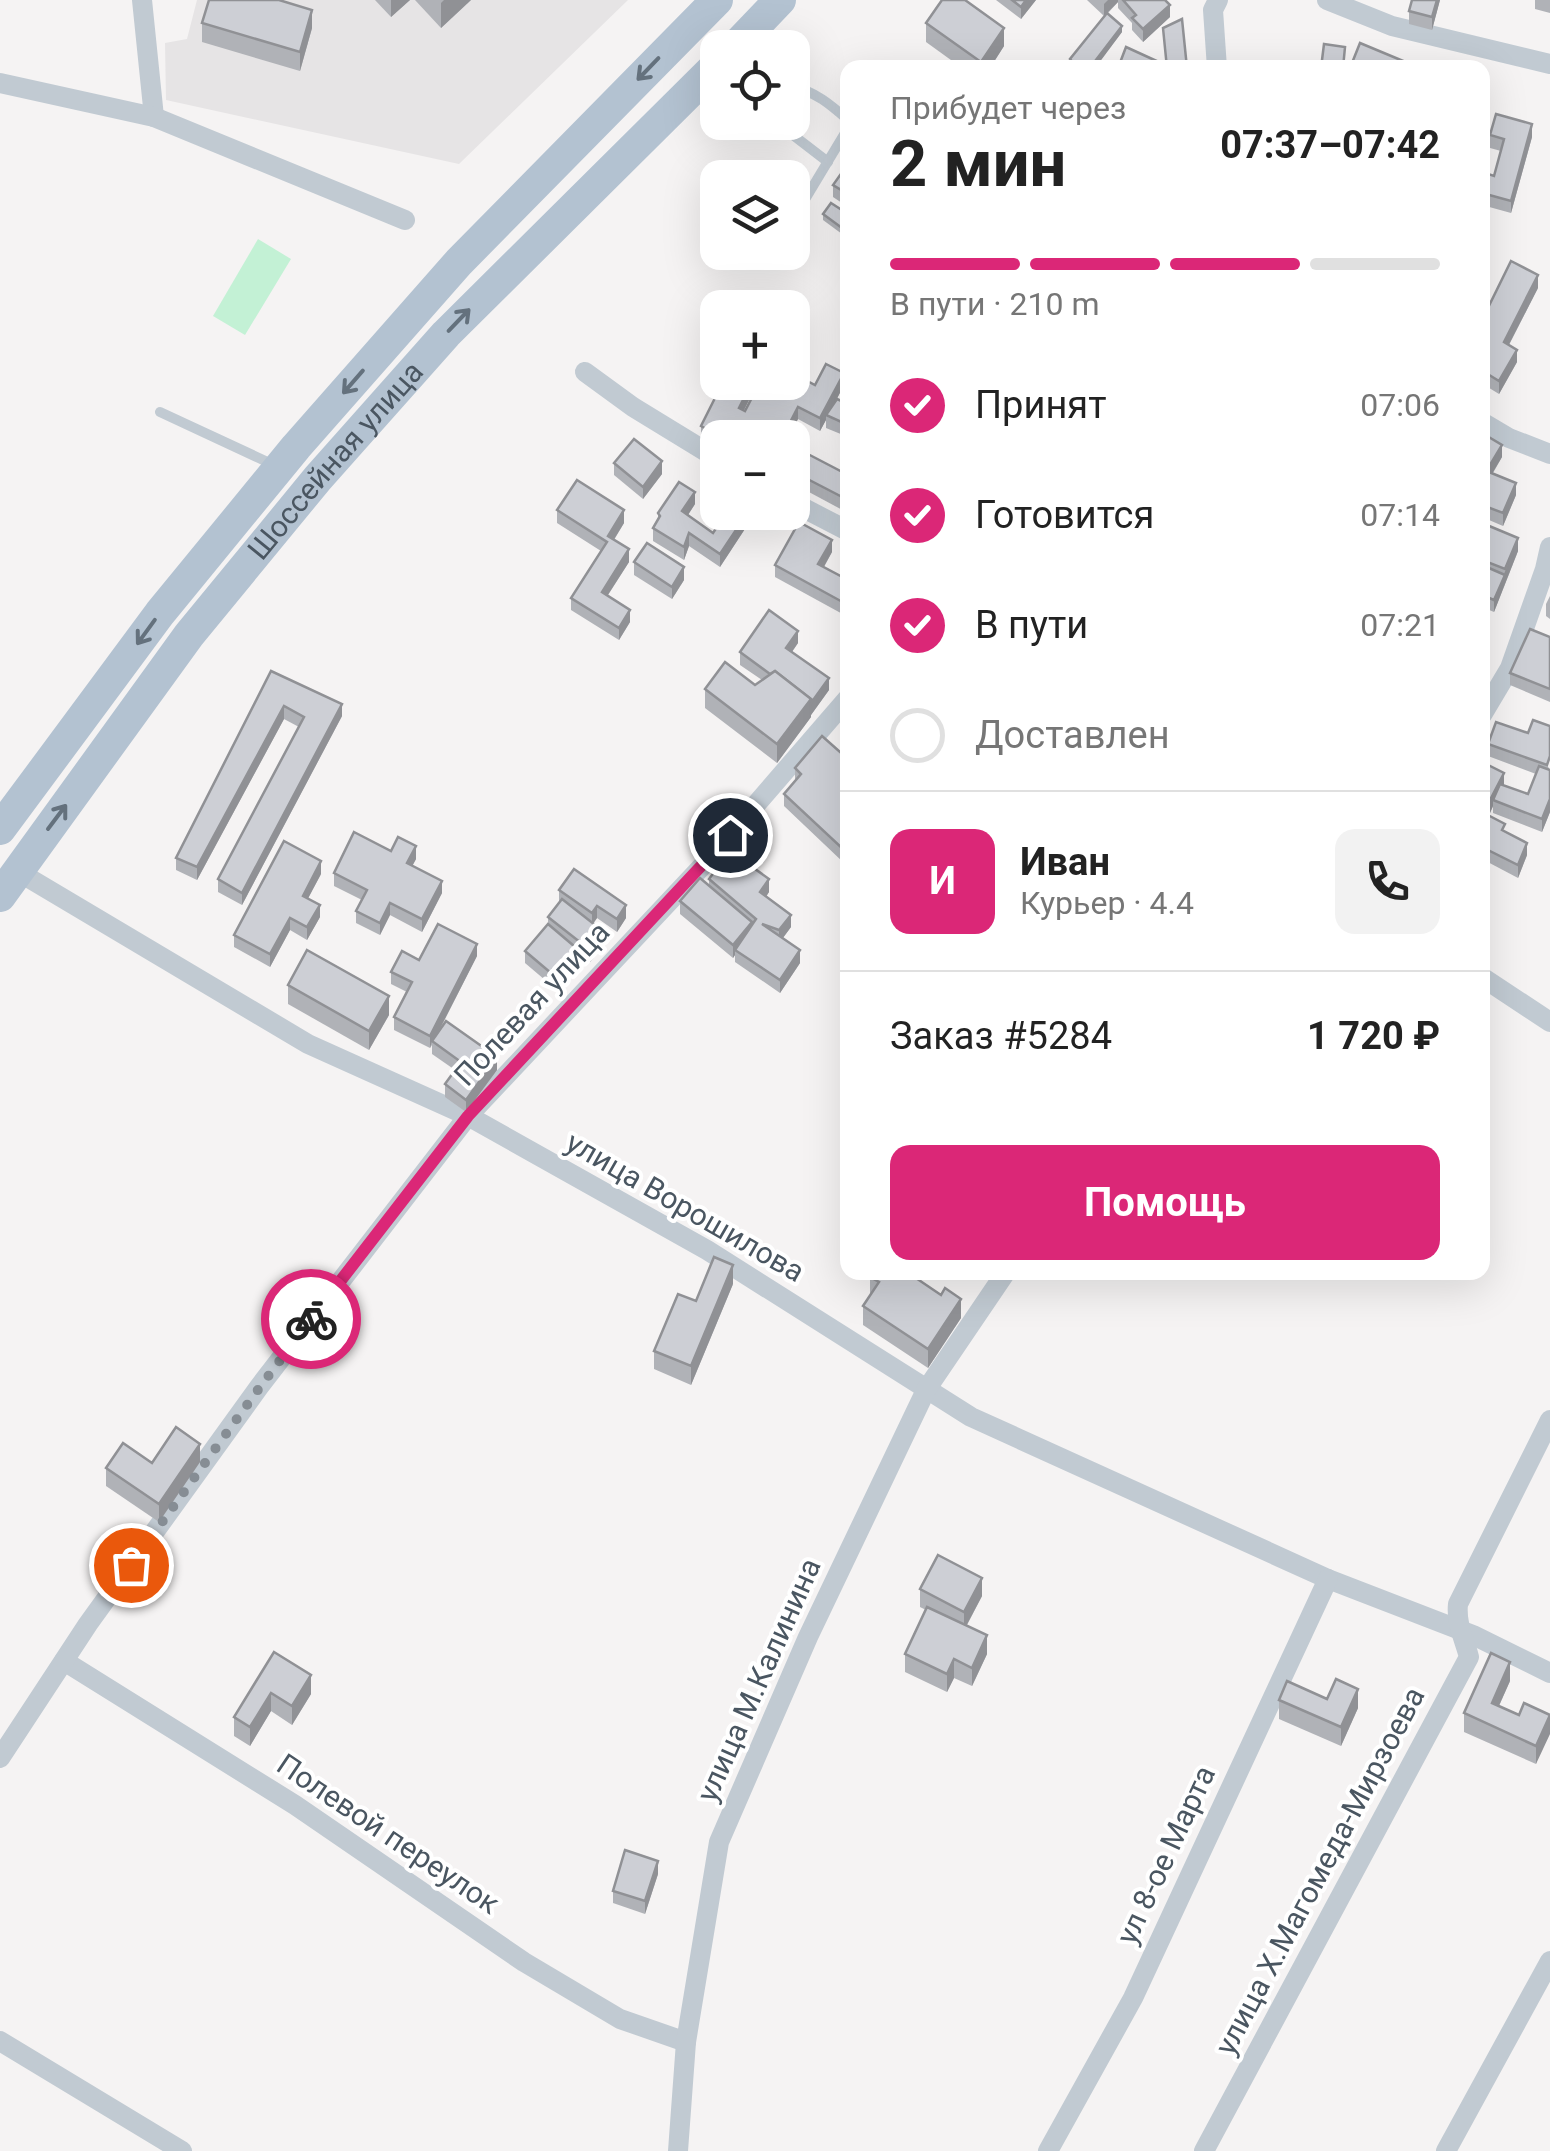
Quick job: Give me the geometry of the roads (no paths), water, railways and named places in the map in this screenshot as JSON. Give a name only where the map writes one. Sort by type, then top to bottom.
[{"type":"main road","name":"Шоссейная улица","points":[[0,829],[160,612],[280,467],[460,262],[716,0]]},
{"type":"main road","points":[[751,30],[780,0]]},
{"type":"main road","name":"Шоссейная улица","points":[[9,884],[188,635],[318,478],[446,334],[700,87]]},
{"type":"street","points":[[142,0],[154,117]]},
{"type":"street","points":[[1327,0],[1392,26],[1550,64]]},
{"type":"street","points":[[1211,3],[1216,60]]},
{"type":"street","points":[[0,83],[154,117],[405,220]]},
{"type":"street","points":[[585,372],[633,408],[700,448]]},
{"type":"street","points":[[1490,427],[1550,454]]},
{"type":"street","points":[[810,511],[840,527]]},
{"type":"street","points":[[1490,702],[1510,668],[1550,547]]},
{"type":"street","name":"Полевая улица","points":[[0,1758],[64,1661],[260,1387],[468,1116],[708,860],[840,707]]},
{"type":"street","name":"улица Ворошилова","points":[[9,884],[308,1044],[468,1116],[707,1250],[971,1416],[1328,1579],[1458,1624],[1550,1673]]},
{"type":"street","points":[[1490,981],[1550,1022]]},
{"type":"street","name":"улица М.Калинина","points":[[678,2151],[686,2042],[719,1842],[808,1637],[926,1390],[1001,1280]]},
{"type":"street","points":[[1458,1624],[1458,1604],[1550,1420]]},
{"type":"street","name":"ул 8-ое Марта","points":[[1048,2151],[1133,1998],[1328,1579]]},
{"type":"street","name":"улица Х.Магомеда-Мирзоева","points":[[1204,2151],[1469,1657],[1458,1624]]},
{"type":"street","name":"Полевой переулок","points":[[64,1661],[294,1805],[524,1962],[620,2019],[686,2042]]},
{"type":"street","points":[[1446,2151],[1550,1962]]},
{"type":"street","points":[[0,2041],[182,2151]]},
{"type":"lane","points":[[810,92],[840,114]]},
{"type":"lane","points":[[799,140],[828,162]]},
{"type":"lane","points":[[810,191],[840,142]]},
{"type":"lane","points":[[160,412],[280,467]]}]
